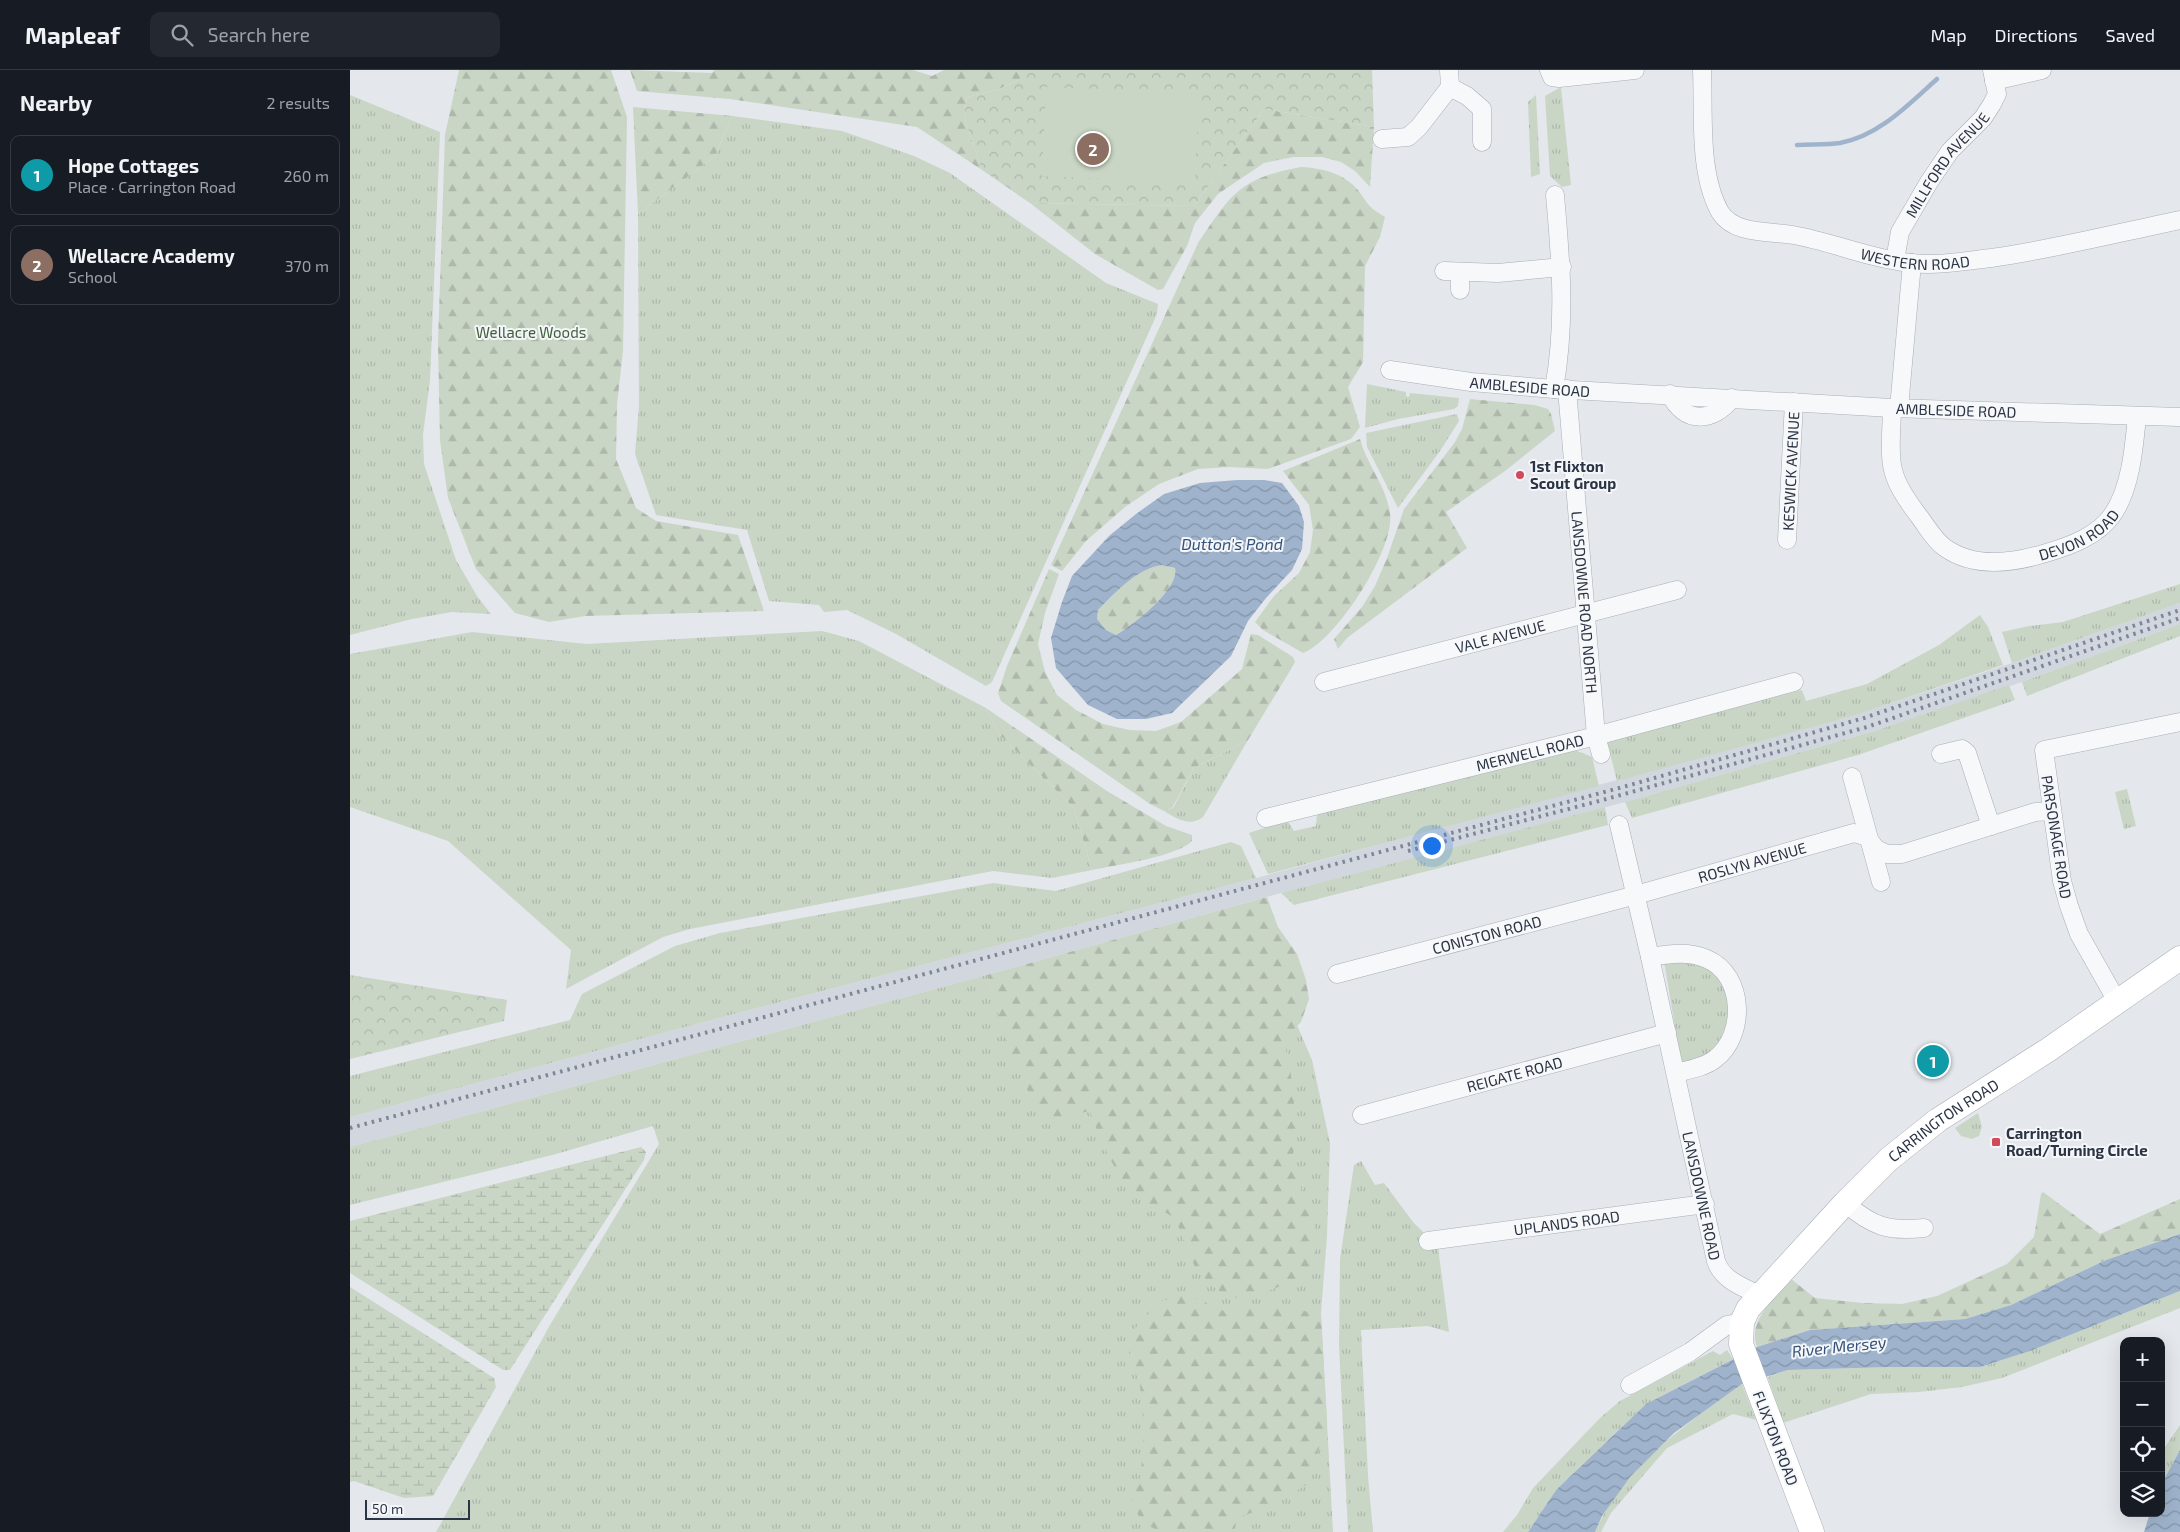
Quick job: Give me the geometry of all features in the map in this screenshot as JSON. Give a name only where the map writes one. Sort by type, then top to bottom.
[{"type":"main road","name":"CARRINGTON ROAD","points":[[1741,1333],[1748,1309],[1845,1203],[1889,1159],[1938,1120],[2118,1003],[2180,958]]},
{"type":"main road","name":"FLIXTON ROAD","points":[[1741,1333],[1758,1393],[1812,1532]]},
{"type":"street","points":[[1551,74],[1568,78],[1635,70]]},
{"type":"street","name":"WESTERN ROAD","points":[[1702,70],[1705,148],[1711,189],[1720,212],[1734,225],[1746,229],[1795,235],[1904,262],[1955,263],[2035,252],[2180,220]]},
{"type":"street","points":[[1993,75],[2042,70]]},
{"type":"street","name":"MILLFORD AVENUE","points":[[1904,262],[1900,232],[1928,182],[1950,151],[1983,118],[1992,104],[1997,94],[1993,75]]},
{"type":"street","points":[[1382,139],[1408,137],[1419,126],[1450,79],[1482,109],[1482,142]]},
{"type":"street","name":"LANSDOWNE ROAD NORTH","points":[[1555,196],[1562,267],[1560,389],[1587,614],[1596,736],[1601,754]]},
{"type":"street","points":[[1895,408],[1904,262]]},
{"type":"street","points":[[1460,290],[1452,272],[1498,273],[1562,267]]},
{"type":"street","name":"AMBLESIDE ROAD","points":[[1390,370],[1471,382],[1560,389],[1670,394],[1674,403],[1681,410],[1700,417],[1716,413],[1732,398],[1895,408],[2180,417]]},
{"type":"street","name":"KESWICK AVENUE","points":[[1787,540],[1794,402]]},
{"type":"street","name":"DEVON ROAD","points":[[1895,408],[1892,464],[1897,481],[1907,499],[1943,547],[1969,560],[1984,563],[2033,557],[2065,547],[2102,528],[2113,514],[2127,479],[2137,416]]},
{"type":"street","name":"VALE AVENUE","points":[[1324,682],[1677,590]]},
{"type":"street","name":"MERWELL ROAD","points":[[1266,818],[1596,736],[1794,682]]},
{"type":"street","name":"PARSONAGE ROAD","points":[[2118,1003],[2080,934],[2069,906],[2062,881],[2044,750],[2180,722]]},
{"type":"street","points":[[1941,754],[1962,749],[1968,753],[1991,826]]},
{"type":"street","points":[[1852,777],[1867,837],[1881,882]]},
{"type":"street","points":[[1867,837],[1876,849],[1887,854],[1902,854],[2035,812],[2052,811]]},
{"type":"street","name":"LANSDOWNE ROAD","points":[[1619,825],[1719,1270],[1736,1283],[1760,1295]]},
{"type":"street","name":"ROSLYN AVENUE","points":[[1636,894],[1854,833],[1867,837]]},
{"type":"street","name":"CONISTON ROAD","points":[[1337,974],[1636,894]]},
{"type":"street","points":[[1650,957],[1676,953],[1691,954],[1708,959],[1719,966],[1728,978],[1736,1004],[1736,1030],[1731,1042],[1723,1052],[1715,1060],[1676,1073]]},
{"type":"street","name":"REIGATE ROAD","points":[[1362,1115],[1667,1033]]},
{"type":"street","points":[[1845,1203],[1862,1217],[1880,1227],[1924,1228]]},
{"type":"street","name":"UPLANDS ROAD","points":[[1428,1241],[1705,1204]]},
{"type":"street","points":[[1630,1385],[1690,1352],[1727,1325],[1741,1333]]},
{"type":"shaded area","points":[[2180,603],[2180,624],[2022,682],[1875,731],[1625,802],[1281,893],[987,975],[350,1147],[350,1117],[730,1015],[1256,878],[1856,715],[2012,663]]},
{"type":"green space","name":"Wellacre Woods","points":[[459,70],[611,70],[627,117],[623,351],[617,404],[616,459],[636,508],[656,521],[738,535],[764,611],[585,616],[549,622],[515,613],[476,569],[448,498],[440,440],[438,343],[445,135]]},
{"type":"green space","points":[[630,70],[712,73],[715,70],[913,70],[932,76],[944,70],[1016,70],[1022,78],[997,90],[967,97],[964,117],[982,170],[917,127],[730,99],[637,91]]},
{"type":"green space","points":[[1016,70],[1372,70],[1374,127],[1264,109],[1194,206],[1030,203],[982,170],[964,117],[967,97],[997,90],[1022,78]]},
{"type":"green space","points":[[1046,87],[1199,93],[1195,183],[1042,176]]},
{"type":"green space","points":[[1561,87],[1571,185],[1562,187],[1550,176],[1545,96]]},
{"type":"green space","points":[[350,95],[440,132],[430,380],[423,435],[424,464],[456,560],[477,596],[491,614],[452,612],[412,619],[350,635]]},
{"type":"green space","points":[[1536,95],[1540,174],[1531,177],[1528,102]]},
{"type":"green space","points":[[633,107],[732,116],[715,156],[638,214]]},
{"type":"green space","points":[[1264,109],[1374,127],[1370,187],[1355,171],[1341,162],[1322,157],[1293,157],[1264,163],[1218,194],[1195,223],[1187,246],[1163,289],[1158,290],[1095,254],[1030,203],[1194,206]]},
{"type":"green space","points":[[732,116],[842,131],[914,156],[950,173],[1106,283],[1158,304],[1157,314],[992,682],[986,686],[896,634],[847,610],[824,612],[819,605],[769,601],[747,530],[656,515],[635,454],[639,406],[638,214],[715,156]]},
{"type":"green space","points":[[1301,167],[1332,172],[1346,179],[1358,190],[1371,208],[1385,217],[1380,237],[1365,266],[1363,362],[1348,387],[1360,427],[1351,439],[1268,469],[1229,467],[1198,469],[1159,484],[1125,507],[1086,541],[1062,571],[1051,565],[1198,243],[1219,212],[1239,191],[1250,183],[1264,177],[1280,171]]},
{"type":"green space","points":[[1367,384],[1406,392],[1406,396],[1409,397],[1410,393],[1459,398],[1458,406],[1454,409],[1398,419],[1365,428]]},
{"type":"green space","points":[[1470,399],[1534,405],[1548,409],[1555,431],[1505,471],[1446,512],[1467,548],[1347,638],[1338,649],[1334,639],[1362,607],[1375,586],[1404,509],[1455,442],[1462,429]]},
{"type":"green space","points":[[1457,414],[1459,421],[1440,451],[1398,508],[1367,447],[1366,433]]},
{"type":"green space","points":[[1360,439],[1388,504],[1390,514],[1389,530],[1383,549],[1361,592],[1331,631],[1316,645],[1303,653],[1263,630],[1255,622],[1274,596],[1299,573],[1310,552],[1313,530],[1309,505],[1283,471]]},
{"type":"green space","points":[[1163,565],[1175,568],[1174,577],[1163,596],[1143,615],[1116,635],[1106,630],[1097,619],[1098,610],[1136,576],[1153,567]]},
{"type":"green space","points":[[1049,569],[1059,574],[1045,613],[1038,644],[1045,672],[1057,695],[1076,710],[1103,724],[1129,730],[1156,731],[1181,722],[1242,669],[1251,634],[1258,635],[1293,657],[1295,662],[1248,740],[1194,768],[1172,808],[1164,811],[1150,804],[1001,701],[998,693],[1007,666]]},
{"type":"green space","points":[[2180,584],[2180,603],[2012,663],[2002,632],[2029,626],[2063,622]]},
{"type":"green space","points":[[1980,615],[1988,627],[2003,665],[1856,715],[1617,781],[1610,753],[1607,754],[1606,743],[1610,738],[1802,690],[1806,701],[1867,684],[1939,645]]},
{"type":"green space","points":[[2180,624],[2180,636],[2027,696],[2022,682]]},
{"type":"green space","points":[[822,631],[859,641],[986,708],[999,734],[1074,808],[1092,870],[1052,878],[993,871],[690,929],[663,937],[566,989],[571,950],[448,841],[350,807],[350,654],[472,632],[587,644]]},
{"type":"green space","points":[[2009,685],[2015,700],[1858,755],[1632,818],[1625,802],[1875,731]]},
{"type":"green space","points":[[986,708],[1107,791],[1166,826],[1192,835],[1192,841],[1184,847],[1160,856],[1092,870],[1074,808],[999,734]]},
{"type":"green space","points":[[1248,740],[1203,817],[1188,822],[1164,811],[1173,808],[1194,768]]},
{"type":"green space","points":[[1575,750],[1592,757],[1599,786],[1268,874],[1249,833],[1287,820],[1294,831],[1316,826],[1317,815],[1322,812]]},
{"type":"green space","points":[[2127,789],[2136,826],[2124,829],[2115,792]]},
{"type":"green space","points":[[1605,807],[1608,825],[1294,905],[1281,893]]},
{"type":"green space","points":[[1231,842],[1241,846],[1256,878],[730,1015],[350,1117],[350,1076],[570,1020],[582,994],[675,946],[720,933],[993,883],[1056,891]]},
{"type":"green space","points":[[1267,897],[1278,927],[1297,954],[1306,980],[1309,999],[1301,1022],[1284,1039],[1291,1075],[1297,1132],[1292,1160],[1316,1233],[1317,1270],[1264,1293],[1229,1299],[1197,1272],[1175,1218],[1127,1191],[1100,1139],[1090,1111],[1053,1119],[1035,1107],[1005,1039],[987,975]]},
{"type":"green space","points":[[1664,961],[1691,961],[1706,967],[1721,984],[1729,1008],[1727,1031],[1717,1046],[1698,1058],[1681,1063]]},
{"type":"green space","points":[[350,975],[507,1000],[504,1021],[350,1059]]},
{"type":"green space","points":[[987,975],[992,992],[1291,1011],[1312,1060],[1330,1143],[1327,1236],[1321,1313],[1333,1532],[436,1532],[550,1325],[659,1144],[653,1126],[556,1154],[350,1205],[350,1147]]},
{"type":"green space","points":[[1978,1113],[1982,1127],[1979,1136],[1972,1139],[1961,1136],[1955,1128]]},
{"type":"green space","points":[[641,1147],[646,1152],[644,1160],[510,1370],[503,1370],[350,1273],[350,1221]]},
{"type":"green space","points":[[1361,1161],[1375,1185],[1384,1183],[1413,1222],[1438,1247],[1449,1332],[1428,1326],[1361,1330],[1368,1476],[1373,1532],[1348,1532],[1339,1345],[1340,1259],[1354,1165]]},
{"type":"green space","points":[[2043,1192],[2100,1234],[2180,1199],[2180,1234],[2106,1260],[2011,1305],[1965,1319],[1810,1330],[1757,1347],[1755,1337],[1759,1319],[1764,1310],[1791,1279],[1815,1298],[1862,1303],[1902,1304],[1937,1296],[2007,1264],[2034,1237],[2041,1194]]},
{"type":"green space","points":[[350,1287],[494,1378],[496,1387],[433,1496],[404,1498],[354,1481],[350,1482]]},
{"type":"green space","points":[[2180,1291],[2180,1308],[2002,1378],[1962,1387],[1919,1392],[1871,1394],[1783,1423],[1768,1378],[1788,1370],[1980,1367],[2030,1351]]},
{"type":"green space","points":[[1182,1296],[1204,1301],[1215,1310],[1231,1311],[1266,1306],[1294,1307],[1321,1317],[1327,1421],[1309,1483],[1274,1503],[1236,1518],[1235,1532],[1160,1532],[1141,1521],[1132,1502],[1141,1474],[1144,1430],[1140,1385],[1129,1355],[1129,1335],[1161,1301]]},
{"type":"green space","points":[[1727,1350],[1733,1359],[1646,1404],[1556,1490],[1528,1532],[1503,1532],[1517,1515],[1533,1488],[1600,1418],[1620,1401],[1713,1351],[1720,1355]]},
{"type":"green space","points":[[1742,1384],[1756,1420],[1733,1414],[1667,1448],[1611,1513],[1601,1532],[1595,1532],[1607,1508],[1639,1467],[1678,1431]]},
{"type":"green space","points":[[2180,1425],[2180,1450],[2165,1478],[2165,1472],[2165,1447]]},
{"type":"water","name":"Dutton's Pond","points":[[1264,480],[1282,483],[1299,506],[1304,522],[1302,549],[1292,570],[1248,621],[1231,656],[1172,713],[1146,719],[1117,719],[1088,705],[1056,668],[1051,638],[1062,602],[1072,576],[1109,536],[1164,494],[1200,483]],"holes":[[[1163,565],[1175,568],[1175,576],[1163,596],[1154,606],[1124,630],[1116,635],[1106,630],[1097,619],[1098,610],[1136,576],[1153,567]]]},
{"type":"water","name":"River Mersey","points":[[2180,1234],[2180,1291],[2030,1351],[1980,1367],[1788,1370],[1742,1384],[1674,1433],[1630,1477],[1602,1516],[1595,1532],[1528,1532],[1556,1490],[1646,1404],[1757,1347],[1810,1330],[1965,1319],[2011,1305],[2106,1260]]},
{"type":"water","points":[[2180,1450],[2180,1532],[2144,1532],[2149,1517],[2165,1517],[2165,1478]]},
{"type":"waterway","points":[[1797,145],[1840,143],[1868,134],[1893,118],[1937,79]]},
{"type":"railway","points":[[350,1128],[1623,787],[1864,718],[2180,610]]},
{"type":"railway","points":[[1408,851],[1599,801],[1867,727],[2180,618]]},
{"type":"place","name":"Wellacre Academy","points":[[1093,149]]},
{"type":"place","name":"1st Flixton Scout Group","points":[[1520,475]]},
{"type":"place","name":"Hope Cottages","points":[[1933,1061]]},
{"type":"place","name":"Carrington Road/Turning Circle","points":[[1996,1142]]}]
